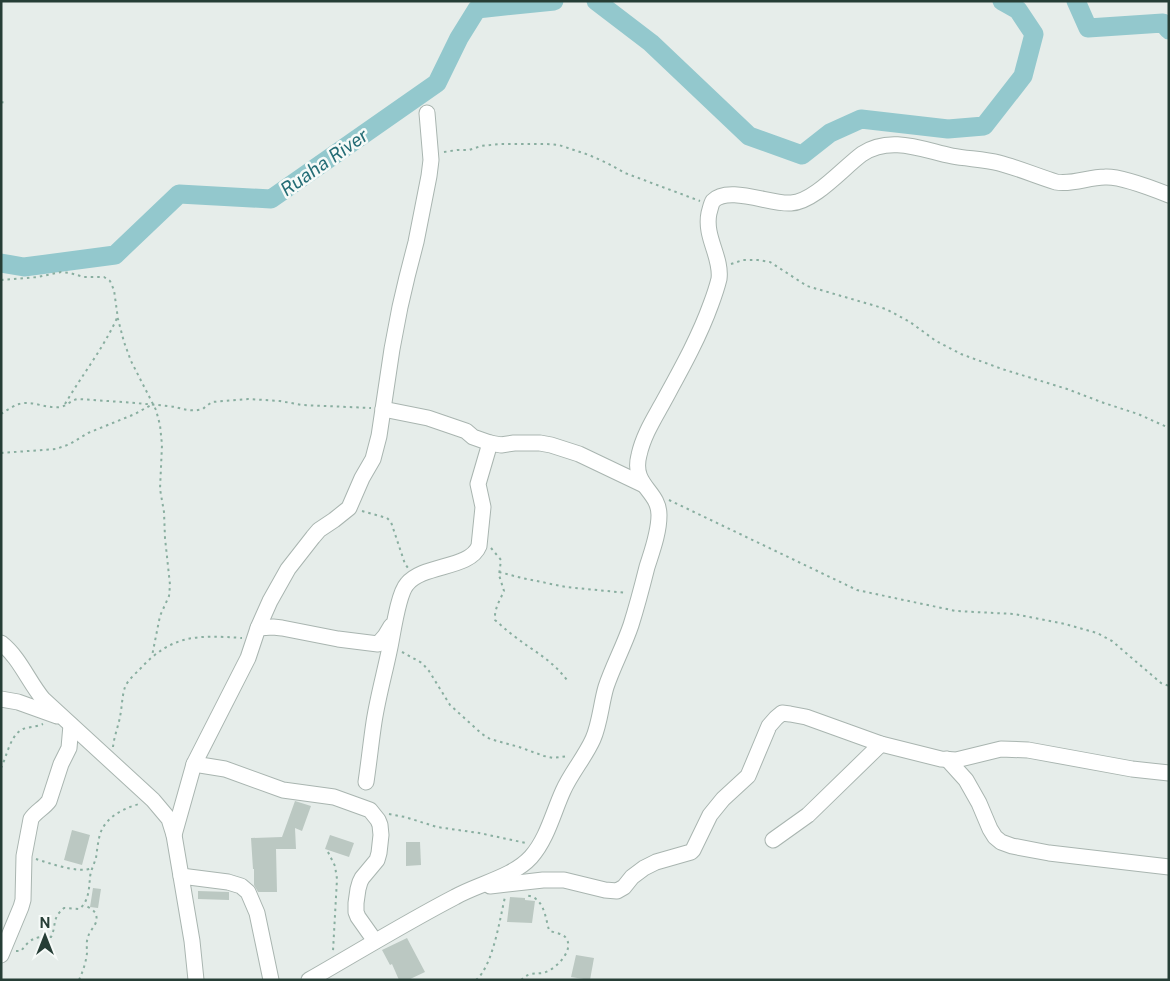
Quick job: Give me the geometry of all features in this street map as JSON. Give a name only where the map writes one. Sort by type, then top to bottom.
[{"type":"street","points":[[174,835],[194,764],[248,658],[264,612],[288,569],[312,537],[349,508],[362,478],[373,459],[400,307],[416,242],[429,176],[431,160],[427,112]]},
{"type":"street","points":[[309,980],[459,894],[519,868],[532,857],[544,838],[569,778],[592,741],[605,690],[631,627],[655,540],[659,516],[657,502],[645,487],[638,474],[638,459],[644,438],[702,328],[714,294],[719,277],[719,267],[710,238],[708,221],[714,201],[720,197],[737,194],[790,204],[798,202],[810,197],[865,152],[896,144],[954,156],[997,162],[1056,182],[1073,183],[1108,176],[1169,195]]},
{"type":"street","points":[[383,409],[437,421],[466,431],[472,437],[501,446],[514,443],[550,445],[579,454],[645,487]]},
{"type":"street","points":[[366,782],[374,720],[403,590],[417,575],[465,559],[474,554],[479,546],[483,507],[478,484],[490,443]]},
{"type":"street","points":[[256,633],[273,627],[378,644],[395,619]]},
{"type":"street","points":[[1,643],[17,660],[43,699],[153,800],[169,819],[174,835],[192,941],[196,980]]},
{"type":"street","points":[[1,699],[18,702],[64,720]]},
{"type":"street","points":[[476,888],[543,880],[564,880],[617,891],[644,868],[656,862],[691,852],[710,815],[723,799],[748,776],[769,726],[782,713],[806,717],[881,744],[942,759],[956,760],[1001,749],[1028,750],[1132,769],[1169,773]]},
{"type":"street","points":[[3,953],[23,900],[24,859],[31,819],[33,815],[49,802],[69,748],[64,720]]},
{"type":"street","points":[[773,840],[808,815],[881,744]]},
{"type":"street","points":[[947,759],[966,780],[979,803],[990,829],[1001,842],[1049,853],[1169,866]]},
{"type":"street","points":[[194,764],[225,769],[284,790],[334,797],[370,810],[380,825],[379,854],[377,860],[360,882],[356,912],[375,941]]},
{"type":"street","points":[[181,876],[228,882],[241,886],[248,892],[257,913],[271,980]]},
{"type":"path","points":[[1,102],[6,102]]},
{"type":"path","points":[[430,154],[469,150],[481,146],[499,144],[559,145],[589,155],[625,173],[711,206]]},
{"type":"path","points":[[719,267],[743,260],[770,262],[808,286],[886,309],[910,322],[936,341],[961,354],[1138,414],[1169,428]]},
{"type":"path","points":[[1,280],[38,277],[61,272],[84,277],[104,278],[110,281],[114,290],[118,316],[130,361],[160,425],[162,445],[160,488],[164,512],[170,585],[160,616],[152,656]]},
{"type":"path","points":[[64,406],[105,342],[118,316]]},
{"type":"path","points":[[1,412],[18,404],[24,403],[51,407],[64,406],[72,400],[78,399],[175,407],[184,410],[203,410],[205,406],[212,402],[248,399],[280,401],[302,405],[383,409]]},
{"type":"path","points":[[1,453],[56,449],[152,405]]},
{"type":"path","points":[[645,487],[857,590],[956,610],[1014,614],[1097,633],[1112,641],[1169,686]]},
{"type":"path","points":[[349,508],[387,518],[391,522],[405,564],[409,570],[417,575]]},
{"type":"path","points":[[480,535],[501,560],[499,577],[504,591],[494,616],[495,620],[543,656],[559,670],[566,680]]},
{"type":"path","points":[[499,572],[566,587],[640,594]]},
{"type":"path","points":[[112,764],[113,744],[124,689],[152,656],[179,640],[256,633]]},
{"type":"path","points":[[390,649],[404,652],[422,663],[429,671],[450,706],[490,739],[553,758],[583,755]]},
{"type":"path","points":[[1,768],[8,749],[20,731],[64,720]]},
{"type":"path","points":[[3,953],[20,951],[24,945],[34,938],[51,937],[55,917],[60,910],[65,907],[79,909],[84,905],[100,835],[106,824],[110,818],[119,812],[153,800]]},
{"type":"path","points":[[370,810],[405,817],[438,827],[539,846]]},
{"type":"path","points":[[328,852],[337,879],[332,966]]},
{"type":"path","points":[[24,859],[34,859],[82,870],[92,868]]},
{"type":"path","points":[[476,980],[481,976],[486,967],[498,928],[505,896],[504,892],[497,885]]},
{"type":"path","points":[[522,894],[538,900],[549,930],[567,939],[569,947],[564,957],[549,971],[532,973],[522,979]]},
{"type":"path","points":[[79,980],[86,960],[87,937],[96,920],[95,912],[84,905]]},
{"type":"building","points":[[295,801],[311,806],[302,831],[295,828],[296,849],[276,849],[277,892],[258,892],[254,885],[251,838],[282,837]]},
{"type":"building","points":[[72,830],[90,835],[82,865],[64,860]]},
{"type":"building","points":[[330,835],[354,843],[349,857],[325,849]]},
{"type":"building","points":[[406,842],[420,842],[421,865],[406,866]]},
{"type":"building","points":[[93,888],[101,889],[98,908],[90,907]]},
{"type":"building","points":[[198,891],[229,892],[229,900],[198,899]]},
{"type":"building","points":[[510,897],[535,901],[532,923],[507,922]]},
{"type":"building","points":[[407,938],[425,972],[408,980],[399,980],[392,964],[390,965],[382,950]]},
{"type":"building","points":[[576,955],[594,958],[590,980],[571,977]]},
{"type":"waterway","name":"Ruaha River","points":[[1,263],[24,267],[115,255],[179,194],[271,199],[437,83],[459,38],[477,9],[554,1]]},
{"type":"waterway","name":"Ruaha River","points":[[596,1],[651,43],[749,136],[802,155],[830,133],[861,119],[948,129],[984,126],[1023,76],[1034,34],[1018,10],[1002,1]]},
{"type":"waterway","name":"Ruaha River","points":[[1076,1],[1088,28],[1163,23],[1169,30]]}]
